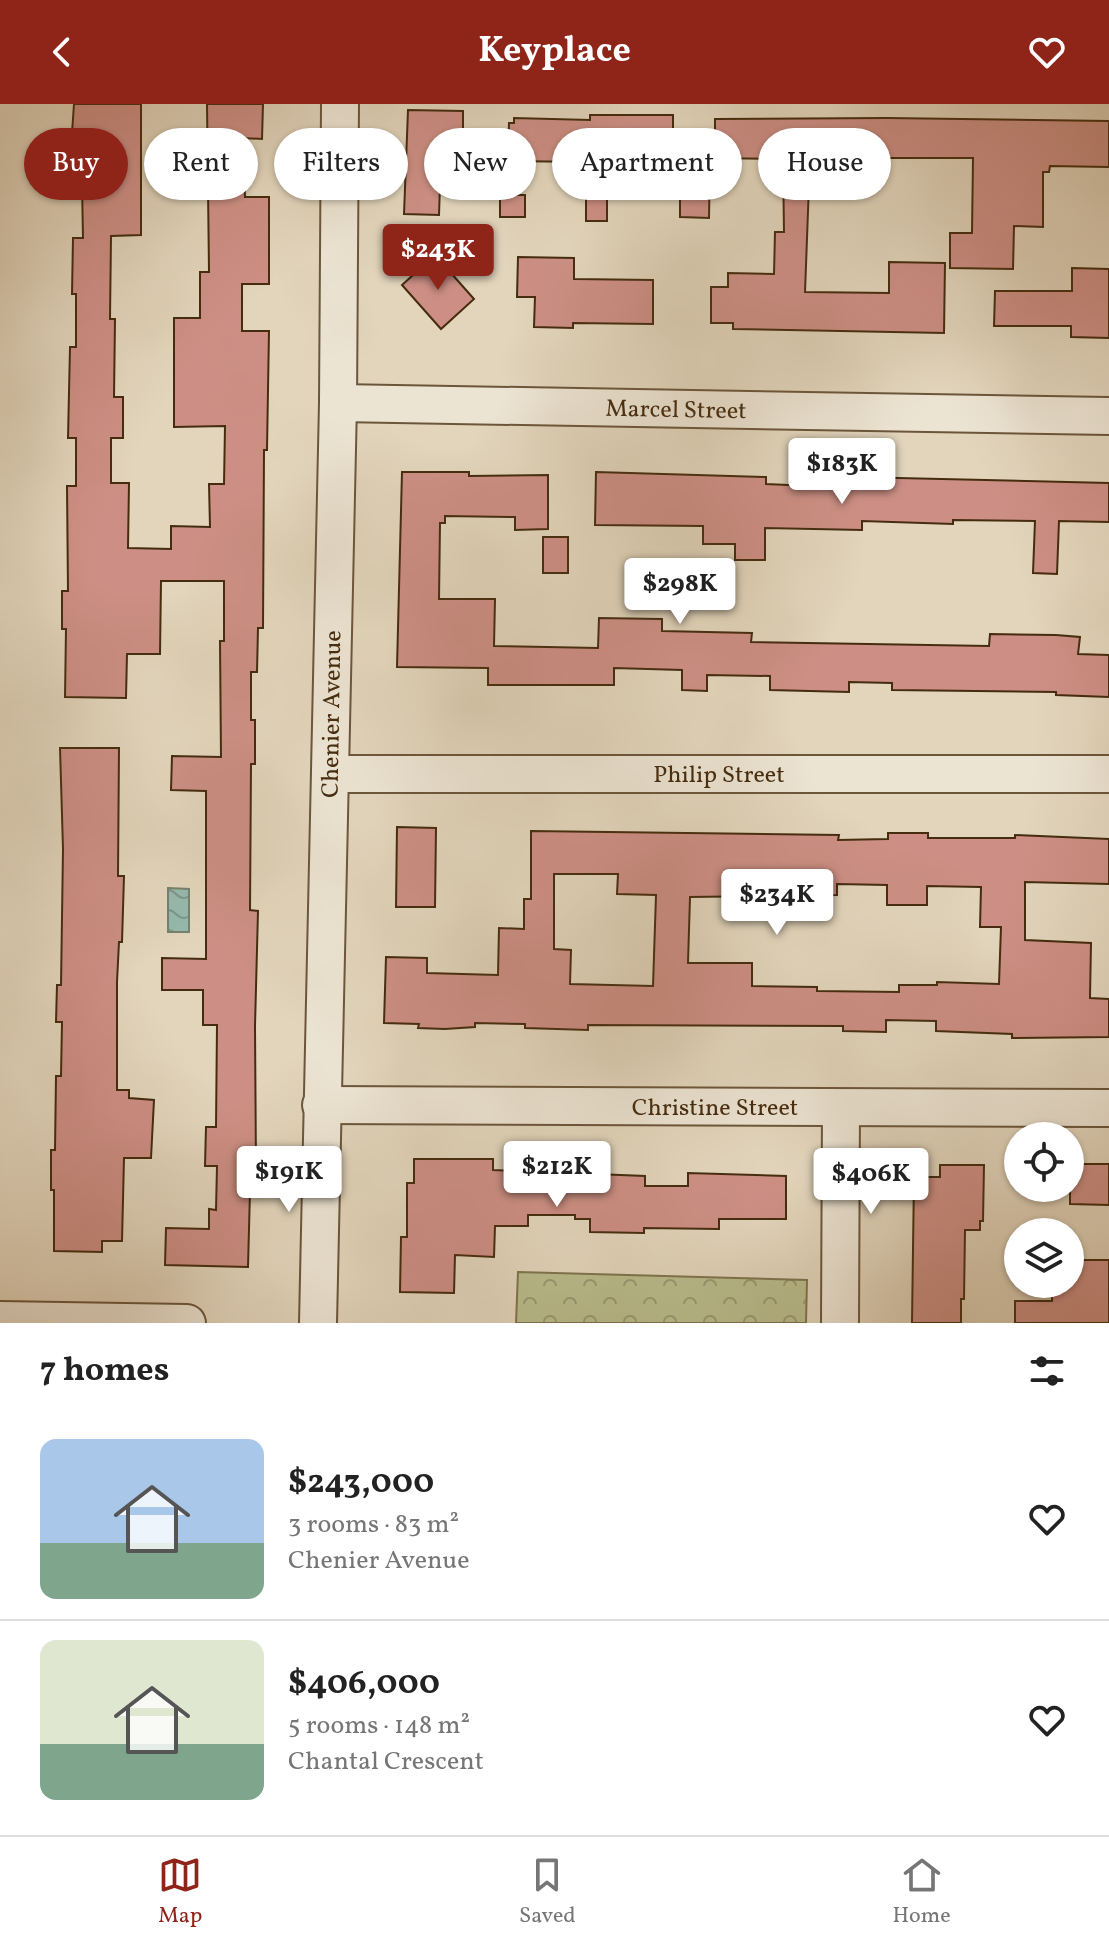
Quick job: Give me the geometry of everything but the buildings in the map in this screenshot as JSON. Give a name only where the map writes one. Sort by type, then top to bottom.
[{"type":"street","name":"Chenier Avenue","points":[[318,1323],[338,403],[340,104]]},
{"type":"street","name":"Marcel Street","points":[[338,403],[1109,416]]},
{"type":"street","name":"Philip Street","points":[[330,774],[1109,774]]},
{"type":"street","name":"Christine Street","points":[[321,1105],[1109,1108]]},
{"type":"street","points":[[840,1323],[841,1108]]},
{"type":"street","points":[[0,1320],[187,1323]]},
{"type":"green space","points":[[518,1272],[807,1280],[806,1323],[516,1323]]},
{"type":"water","points":[[168,888],[189,889],[189,932],[168,932]]}]
